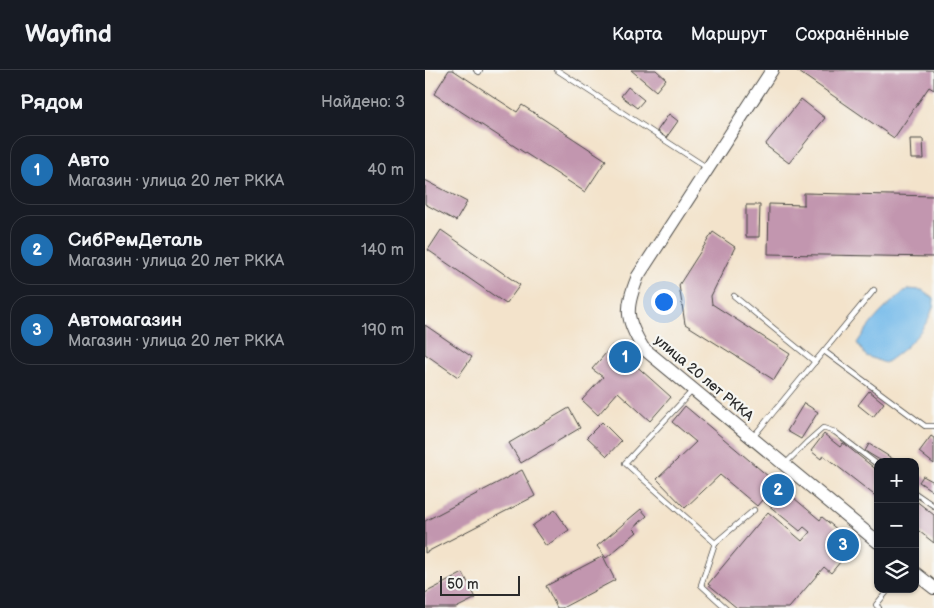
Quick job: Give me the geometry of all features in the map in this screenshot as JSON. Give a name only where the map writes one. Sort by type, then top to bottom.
[{"type":"main road","name":"улица 20 лет РККА","points":[[773,70],[638,276],[629,298],[628,318],[643,348],[874,539]]},
{"type":"main road","points":[[919,575],[934,588]]},
{"type":"lane","points":[[476,70],[479,72],[480,70]]},
{"type":"lane","points":[[557,70],[707,168]]},
{"type":"lane","points":[[752,438],[874,290]]},
{"type":"lane","points":[[734,296],[815,362]]},
{"type":"lane","points":[[824,351],[925,426],[934,426]]},
{"type":"lane","points":[[693,390],[625,463],[715,543]]},
{"type":"lane","points":[[783,466],[823,428],[835,432],[874,462]]},
{"type":"lane","points":[[919,497],[934,506]]},
{"type":"lane","points":[[726,608],[701,585],[715,543],[754,510]]},
{"type":"lane","points":[[879,608],[876,605],[886,593]]},
{"type":"water","points":[[908,289],[922,290],[934,298],[933,308],[924,327],[909,344],[885,363],[866,356],[857,343],[880,313]]},
{"type":"building","points":[[449,70],[453,70],[517,112],[522,105],[606,160],[585,192],[434,94]]},
{"type":"building","points":[[631,70],[656,70],[666,79],[656,91]]},
{"type":"building","points":[[796,70],[934,70],[934,90],[929,87],[894,138]]},
{"type":"building","points":[[628,87],[644,100],[637,108],[621,96]]},
{"type":"building","points":[[801,99],[825,118],[789,163],[765,145]]},
{"type":"building","points":[[669,114],[678,121],[666,138],[657,131]]},
{"type":"building","points":[[910,139],[923,139],[924,159],[911,159]]},
{"type":"building","points":[[425,180],[467,202],[456,221],[425,204]]},
{"type":"building","points":[[804,193],[934,196],[934,257],[768,254],[769,204],[804,205]]},
{"type":"building","points":[[746,205],[760,205],[759,237],[746,237]]},
{"type":"building","points":[[441,230],[520,285],[506,304],[428,250]]},
{"type":"building","points":[[713,232],[735,247],[711,296],[712,304],[790,354],[774,380],[685,324],[679,285]]},
{"type":"building","points":[[425,325],[472,357],[458,377],[425,354]]},
{"type":"building","points":[[613,345],[671,397],[650,421],[618,392],[598,415],[582,400],[603,377],[592,369]]},
{"type":"building","points":[[869,391],[884,403],[873,417],[858,405]]},
{"type":"building","points":[[804,403],[818,412],[801,439],[787,431]]},
{"type":"building","points":[[685,406],[820,520],[822,517],[855,544],[831,573],[824,567],[789,608],[737,608],[708,584],[768,512],[802,541],[810,532],[804,527],[800,531],[762,500],[757,506],[720,475],[685,508],[657,479],[696,442],[672,422]]},
{"type":"building","points":[[569,408],[580,428],[521,463],[509,443]]},
{"type":"building","points":[[602,422],[621,441],[607,456],[587,437]]},
{"type":"building","points":[[824,434],[840,447],[843,443],[874,468],[874,495],[823,455],[821,459],[811,451]]},
{"type":"building","points":[[931,436],[934,438],[934,464],[919,452]]},
{"type":"building","points":[[869,444],[892,458],[876,458],[865,451]]},
{"type":"building","points":[[522,470],[535,496],[425,553],[425,521]]},
{"type":"building","points":[[923,476],[934,482],[934,492],[919,482]]},
{"type":"building","points":[[919,503],[934,515],[934,543],[919,531]]},
{"type":"building","points":[[641,509],[647,516],[633,528],[637,532],[606,558],[597,546]]},
{"type":"building","points":[[555,510],[569,530],[546,546],[532,526]]},
{"type":"building","points":[[603,556],[615,580],[562,608],[557,608],[546,586]]},
{"type":"building","points":[[463,573],[476,598],[456,608],[425,608],[425,593]]},
{"type":"place","name":"Авто","points":[[625,357]]},
{"type":"place","name":"СибРемДеталь","points":[[778,490]]},
{"type":"place","name":"Автомагазин","points":[[843,545]]}]
